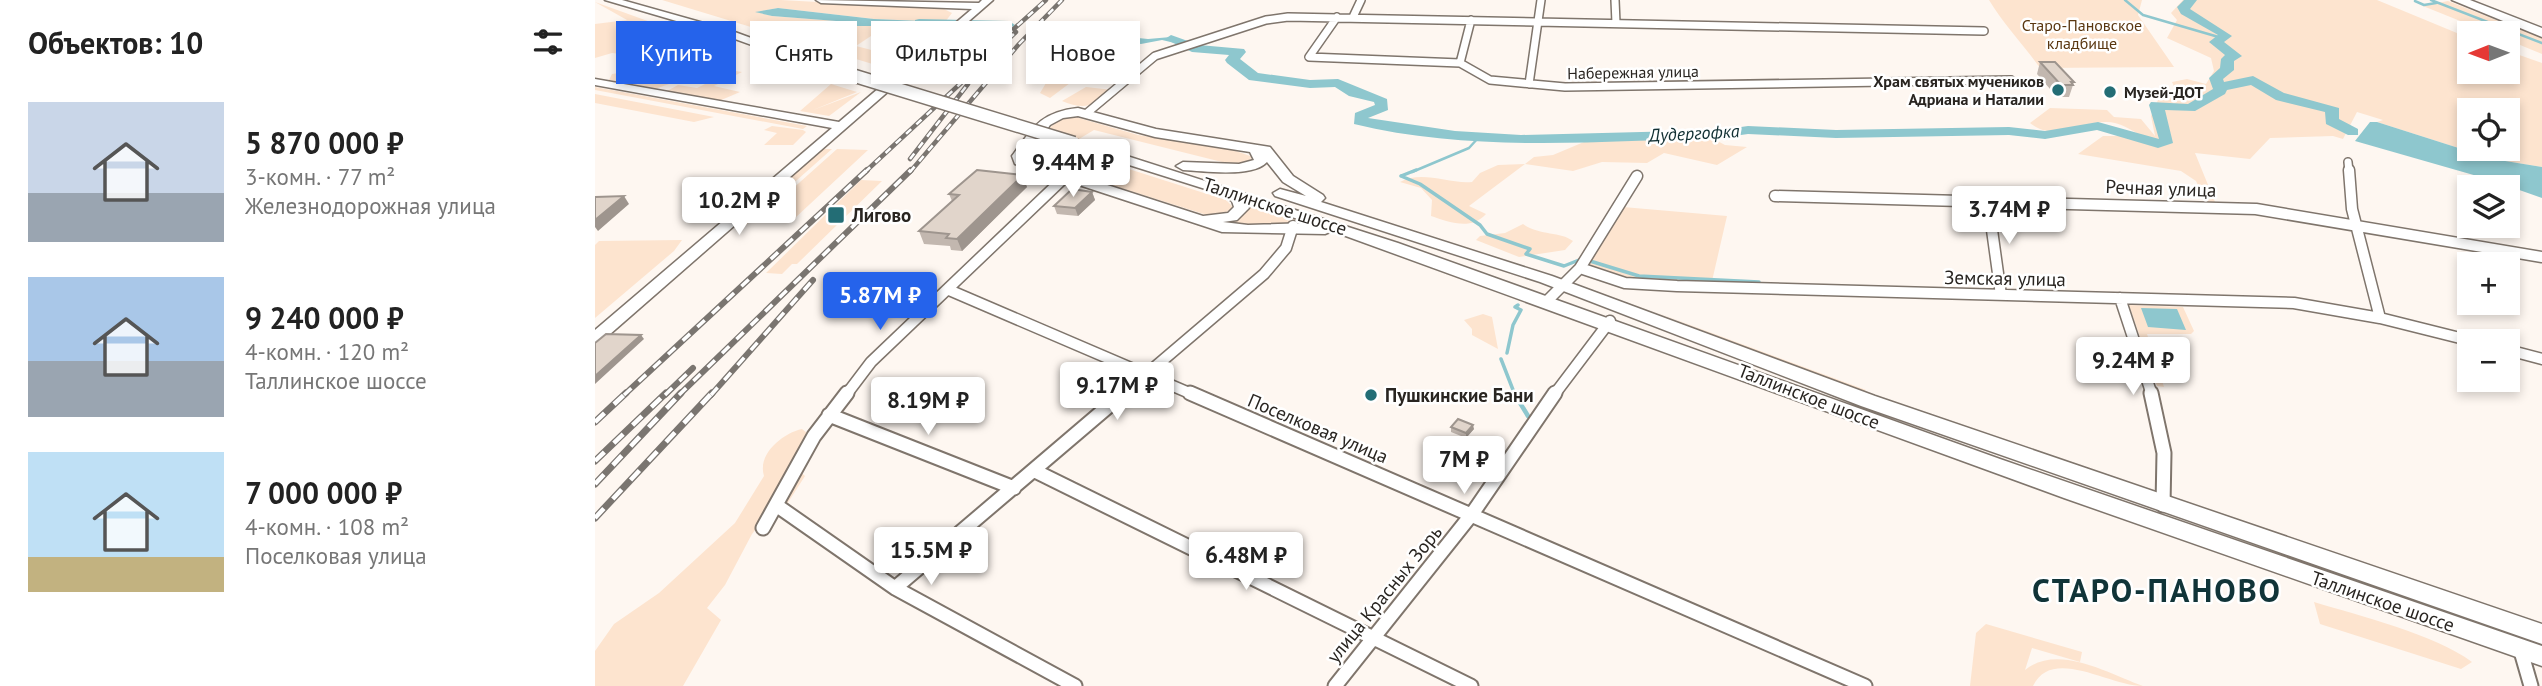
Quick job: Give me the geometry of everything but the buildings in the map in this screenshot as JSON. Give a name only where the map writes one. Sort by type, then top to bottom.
[{"type":"highway","points":[[2458,0],[2542,33]]},
{"type":"highway","points":[[2481,0],[2542,24]]},
{"type":"main road","name":"Таллинское шоссе","points":[[610,0],[728,33],[819,65],[1210,184],[1367,235],[1609,321],[2063,490],[2542,656]]},
{"type":"main road","name":"Таллинское шоссе","points":[[639,0],[1332,209],[1563,285],[1868,401],[2542,634]]},
{"type":"main road","points":[[821,0],[979,3]]},
{"type":"main road","points":[[595,329],[979,3]]},
{"type":"main road","points":[[595,82],[835,126]]},
{"type":"main road","points":[[1332,209],[1280,172],[1272,155],[1254,148],[1155,133],[1087,113],[1069,112],[1051,118],[1019,156],[1020,161],[1061,180],[1234,229],[1293,226],[1367,235]]},
{"type":"main road","points":[[595,338],[835,126]]},
{"type":"main road","points":[[1184,166],[1249,167],[1262,159],[1254,148]]},
{"type":"main road","points":[[1193,218],[1223,219],[1232,217],[1242,208],[1238,199],[1210,184]]},
{"type":"street","points":[[1353,17],[1361,0]]},
{"type":"street","points":[[1529,84],[1541,0]]},
{"type":"street","points":[[1615,0],[1616,23]]},
{"type":"street","name":"Набережная улица","points":[[1337,17],[1309,57],[1460,63],[1490,80],[1529,84],[1565,87],[2011,80]]},
{"type":"street","points":[[1087,113],[1128,81],[1149,60],[1277,18],[1353,17],[1985,31]]},
{"type":"street","points":[[1460,63],[1471,20]]},
{"type":"street","points":[[2348,162],[2356,227],[2380,318]]},
{"type":"street","points":[[1548,300],[1580,268],[1637,176]]},
{"type":"street","points":[[764,527],[799,459],[829,415],[871,362],[1061,180]]},
{"type":"street","name":"Речная улица","points":[[1775,196],[2224,207],[2288,214],[2542,257]]},
{"type":"street","points":[[1988,201],[2001,295]]},
{"type":"street","points":[[895,588],[1264,274],[1286,248],[1293,226]]},
{"type":"street","name":"Земская улица","points":[[1580,268],[1625,283],[1677,286],[2294,303],[2380,318],[2457,337]]},
{"type":"street","name":"Поселковая улица","points":[[949,290],[1865,686]]},
{"type":"street","points":[[2120,298],[2156,416],[2165,470],[2164,505]]},
{"type":"street","name":"улица Красных Зорь","points":[[1335,686],[1472,514],[1537,424],[1562,382],[1609,321]]},
{"type":"street","points":[[2520,354],[2542,359]]},
{"type":"street","points":[[829,415],[1014,488]]},
{"type":"street","points":[[1035,471],[1294,596],[1373,639],[1471,686]]},
{"type":"street","points":[[776,505],[895,588],[1075,686]]},
{"type":"street","points":[[2520,648],[2531,686]]},
{"type":"green space","points":[[662,0],[781,0],[944,9],[952,13],[946,21],[921,21],[874,19],[778,8],[757,12],[772,16],[837,21],[750,21],[750,27]]},
{"type":"green space","name":"Старо-Пановское кладбище","points":[[1989,0],[2142,0],[2138,15],[2174,67],[2040,68]]},
{"type":"green space","points":[[2183,0],[2377,0],[2457,33],[2457,84],[2520,84],[2520,55],[2542,63],[2542,167],[2505,161],[2520,161],[2520,98],[2457,98],[2457,148],[2377,122],[2383,120],[2357,112],[2343,139],[2333,136],[2270,138],[2250,159],[2195,153],[2215,202],[2206,202],[2196,181],[2181,171],[2078,154],[2103,136],[2142,136],[2116,123],[2096,123],[2049,131],[2030,123],[2050,108],[2107,110],[2114,117],[2141,119],[2155,136],[2151,116],[2158,100],[2179,97],[2172,82],[2187,79],[2206,84],[2214,71],[2211,58],[2167,38],[2177,20],[2171,13]]},
{"type":"green space","points":[[2448,1],[2499,21],[2460,21],[2423,6]]},
{"type":"green space","points":[[595,2],[648,21],[619,21],[627,20]]},
{"type":"green space","points":[[616,21],[616,53],[595,58],[595,24]]},
{"type":"green space","points":[[857,26],[871,26],[871,36],[857,45]]},
{"type":"green space","points":[[2520,29],[2542,38],[2542,54],[2520,45]]},
{"type":"green space","points":[[857,46],[871,50],[871,64],[857,59]]},
{"type":"green space","points":[[616,73],[616,81],[609,80],[612,74]]},
{"type":"green space","points":[[629,84],[669,84],[655,89]]},
{"type":"green space","points":[[705,84],[718,84],[714,86],[740,92],[719,101],[667,91],[678,85],[697,88]]},
{"type":"green space","points":[[831,84],[857,92],[813,110],[861,92],[829,116],[800,111]]},
{"type":"green space","points":[[1045,84],[1069,84],[1050,98],[1040,93]]},
{"type":"green space","points":[[595,87],[807,126],[803,129],[595,90]]},
{"type":"green space","points":[[1086,87],[1113,90],[1090,105],[1078,106],[1062,101]]},
{"type":"green space","points":[[595,94],[714,117],[694,122],[595,103]]},
{"type":"green space","points":[[1072,116],[1138,135],[1233,150],[1253,157],[1245,163],[1230,164],[1094,130],[1039,163],[1033,160],[1034,146],[1044,132],[1059,121]]},
{"type":"green space","points":[[772,126],[806,132],[793,145],[764,145],[777,133],[764,130]]},
{"type":"green space","points":[[1706,135],[1725,145],[1747,147],[1717,165],[1664,153],[1647,163],[1602,162],[1573,171],[1525,164],[1534,157],[1553,155],[1591,139]]},
{"type":"green space","points":[[820,149],[832,149],[745,226],[731,226]]},
{"type":"green space","points":[[837,149],[868,150],[795,218],[761,217]]},
{"type":"green space","points":[[1066,149],[1226,200],[1233,207],[1224,214],[1207,215],[1041,163]]},
{"type":"green space","points":[[1525,164],[1469,206],[1486,214],[1467,224],[1431,216],[1432,200],[1421,188],[1400,182],[1426,177],[1472,182],[1480,173],[1498,165]]},
{"type":"green space","points":[[861,180],[882,181],[797,264],[792,264],[782,274],[766,273]]},
{"type":"green space","points":[[1248,202],[1309,222],[1251,226],[1227,223],[1245,214]]},
{"type":"green space","points":[[1623,207],[1727,216],[1712,281],[1635,279],[1591,267],[1586,262]]},
{"type":"green space","points":[[1523,224],[1573,241],[1565,250],[1519,257],[1476,240],[1480,236],[1505,233]]},
{"type":"green space","points":[[682,240],[674,251],[595,318],[595,245],[599,241]]},
{"type":"green space","points":[[2129,305],[2183,307],[2194,331],[2191,334],[2147,334],[2164,387],[2157,386]]},
{"type":"green space","points":[[1647,309],[1866,390],[1863,392]]},
{"type":"green space","points":[[1483,314],[1492,317],[1498,349],[1472,335],[1472,329],[1464,320]]},
{"type":"green space","points":[[802,429],[807,433],[792,465],[805,476],[787,504],[764,519],[752,534],[725,585],[707,608],[721,620],[683,686],[595,686],[595,651],[614,624],[659,593],[735,523],[764,476],[764,460],[768,453],[787,435]]},
{"type":"green space","points":[[2314,602],[2417,634],[2472,662],[2461,669],[2320,624]]},
{"type":"green space","points":[[1986,624],[2082,652],[2080,662],[2032,648],[2025,670],[2038,662],[2068,660],[2084,663],[2143,686],[2067,668],[2053,669],[2042,675],[2033,686],[1970,686],[1976,633]]},
{"type":"water","points":[[778,8],[874,19],[921,21],[871,21],[871,26],[857,26],[857,21],[772,16],[755,12]]},
{"type":"water","points":[[1171,37],[1188,42],[1179,44],[1162,40],[1141,44],[1140,38]]},
{"type":"water","points":[[2370,122],[2377,122],[2457,148],[2457,161],[2505,161],[2542,167],[2542,198],[2520,190],[2520,175],[2474,175],[2355,141]]},
{"type":"water","points":[[2141,308],[2177,309],[2186,330],[2148,327]]},
{"type":"waterway","points":[[2125,0],[2143,15],[2222,38]]},
{"type":"waterway","points":[[2191,0],[2183,7],[2185,11],[2225,34],[2226,36],[2215,42],[2235,56],[2228,59],[2227,70],[2216,78],[2219,87]]},
{"type":"waterway","points":[[2431,0],[2542,43]]},
{"type":"waterway","points":[[2415,1],[2424,5],[2436,3]]},
{"type":"waterway","name":"Дудергофка","points":[[1171,39],[1197,49],[1239,52],[1232,60],[1254,77],[1310,84],[1338,83],[1354,93],[1380,99],[1383,107],[1360,116],[1359,121],[1455,135],[1521,139],[1720,134],[1748,130],[1836,134],[2009,131],[2045,135],[2098,126],[2158,144],[2166,143],[2166,138],[2156,105],[2190,108],[2220,91],[2219,87]]},
{"type":"waterway","name":"Дудергофка","points":[[2219,87],[2253,80],[2281,97],[2308,101],[2334,111],[2331,121],[2353,132]]},
{"type":"waterway","points":[[1412,172],[1469,148],[1479,137]]},
{"type":"waterway","points":[[1416,170],[1401,176],[1420,184],[1480,225],[1487,234],[1530,249],[1526,254],[1564,266],[1579,260]]},
{"type":"waterway","points":[[1590,261],[1639,276],[1759,282]]},
{"type":"waterway","points":[[1507,353],[1513,325],[1521,310],[1515,307],[1518,305]]},
{"type":"waterway","points":[[1501,359],[1515,394]]},
{"type":"waterway","points":[[1515,394],[1528,416]]},
{"type":"railway","points":[[1012,31],[1046,0]]},
{"type":"railway","points":[[910,172],[1019,44],[1062,0]]},
{"type":"railway","points":[[865,172],[1016,32]]},
{"type":"railway","points":[[910,159],[968,84]]},
{"type":"railway","points":[[624,395],[867,170]]},
{"type":"railway","points":[[680,394],[911,170]]},
{"type":"railway","points":[[711,395],[813,280]]},
{"type":"railway","points":[[665,395],[693,368]]},
{"type":"railway","points":[[595,422],[626,393]]},
{"type":"railway","points":[[595,461],[666,393]]},
{"type":"railway","points":[[595,518],[712,393]]},
{"type":"railway","points":[[595,484],[680,394]]},
{"type":"place","name":"Храм святых мучеников Адриана и Наталии","points":[[2058,90]]},
{"type":"place","name":"Музей-ДОТ","points":[[2110,92]]},
{"type":"place","name":"Лигово","points":[[836,215]]},
{"type":"place","name":"Пушкинские Бани","points":[[1371,395]]},
{"type":"district","name":"СТАРО-ПАНОВО","points":[[2157,590]]}]
